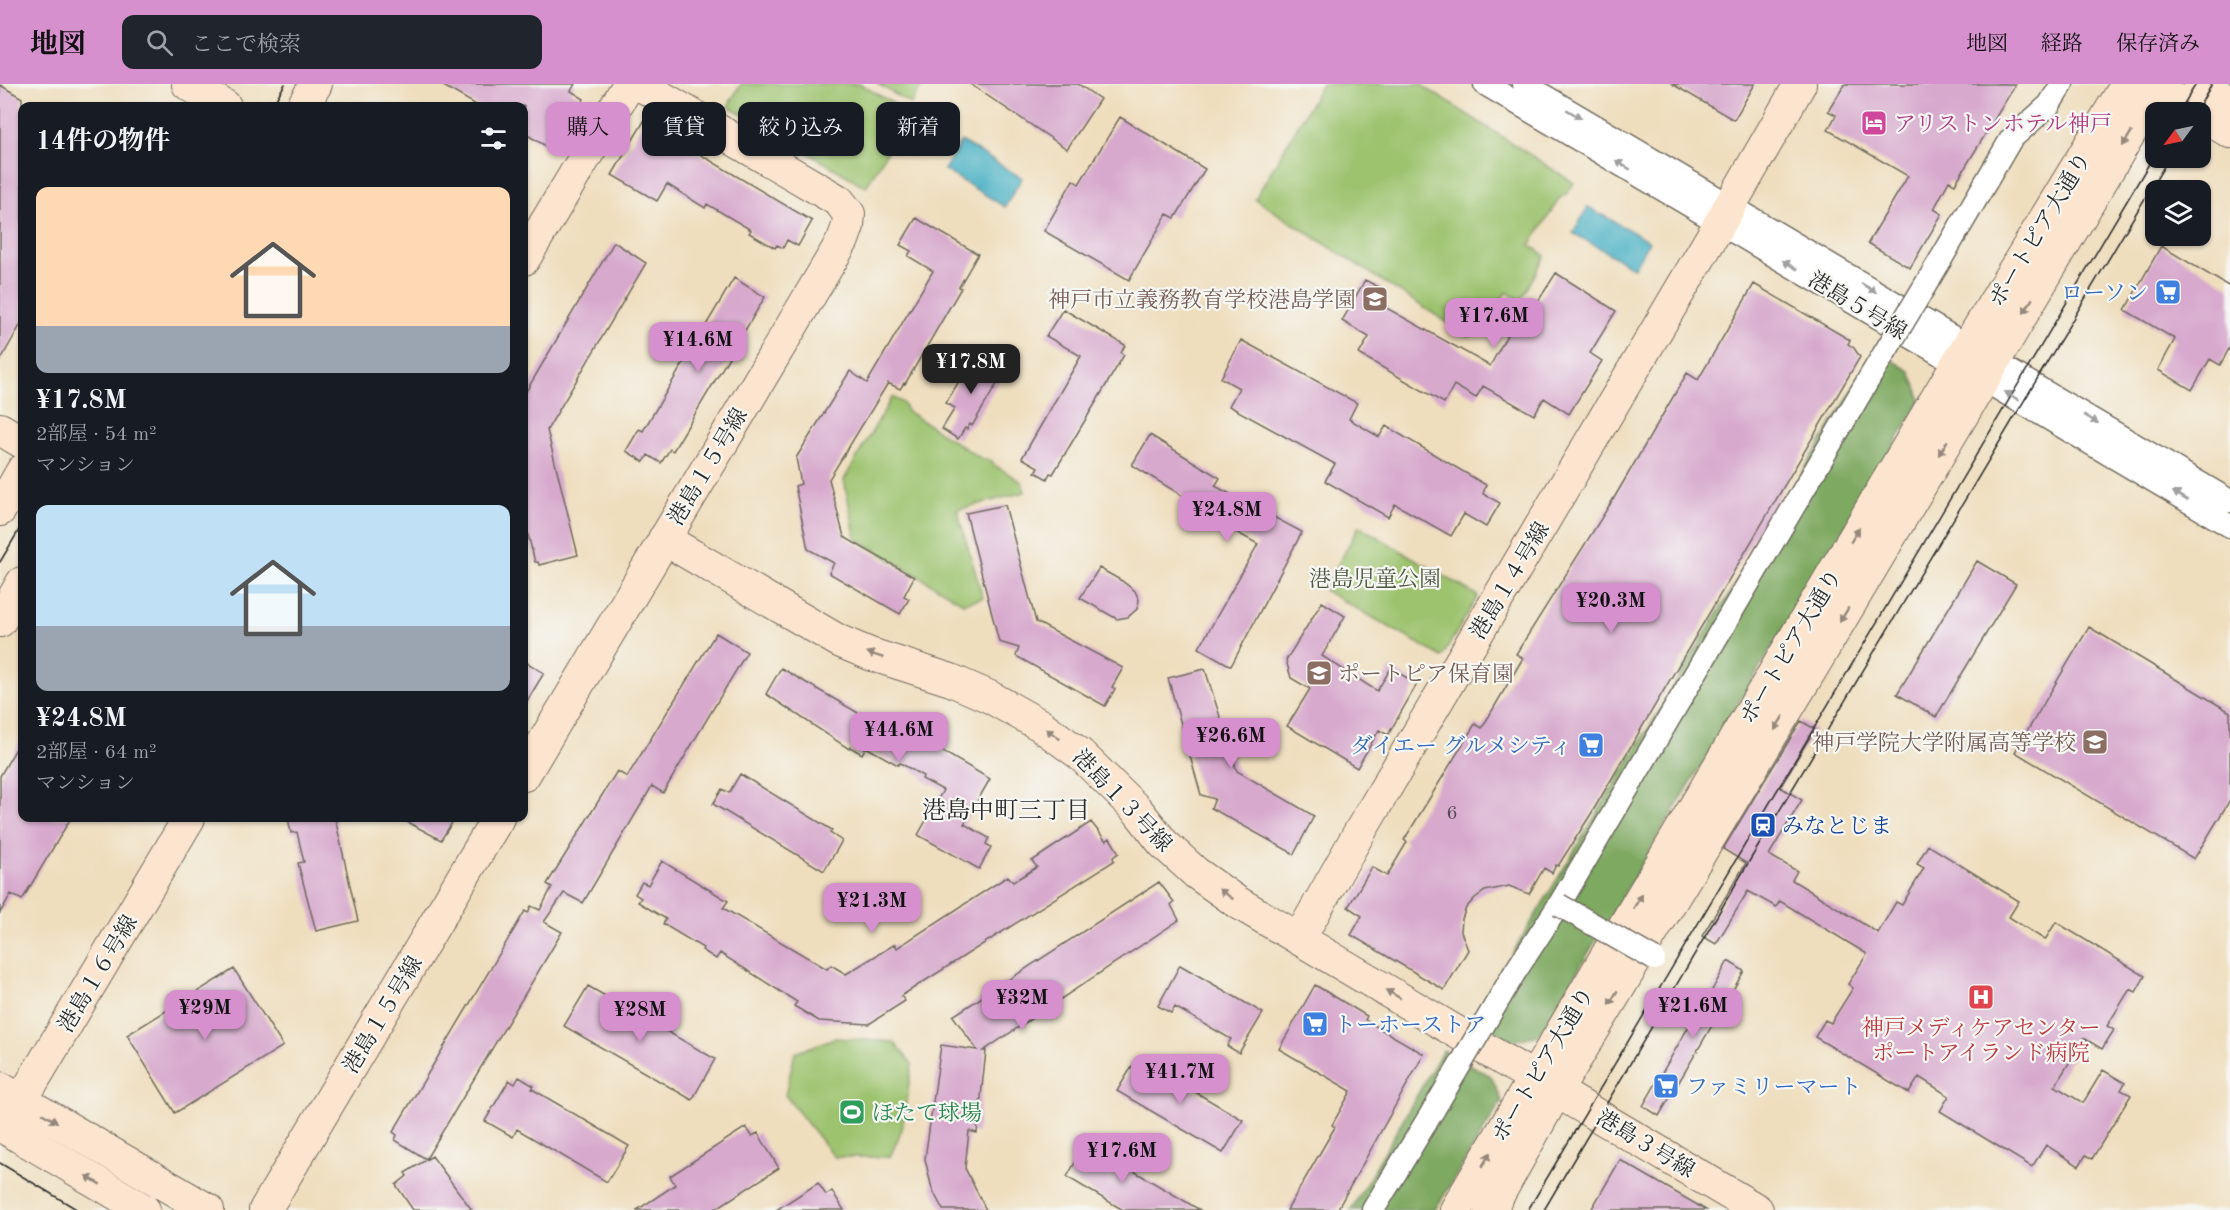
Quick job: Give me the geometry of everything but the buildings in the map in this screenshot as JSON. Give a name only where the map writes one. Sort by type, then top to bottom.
[{"type":"street","points":[[188,84],[219,102]]},
{"type":"street","points":[[229,102],[240,84]]},
{"type":"street","points":[[305,102],[316,84]]},
{"type":"street","points":[[528,252],[629,84]]},
{"type":"street","name":"港島１５号線","points":[[528,768],[843,240],[848,226],[849,214],[839,201],[639,84]]},
{"type":"street","name":"港島５号線","points":[[1485,84],[1725,214]]},
{"type":"street","name":"港島５号線","points":[[1524,84],[1725,214],[1989,371],[2230,526]]},
{"type":"street","name":"港島１４号線","points":[[1299,939],[1800,84]]},
{"type":"street","points":[[1373,1210],[1515,972],[1559,905],[2011,139],[2044,99],[2062,84]]},
{"type":"street","name":"ポートピア大通り","points":[[1490,1210],[1546,1083],[1962,355],[2127,84]]},
{"type":"street","points":[[2200,84],[2230,101]]},
{"type":"street","points":[[2156,85],[2182,102]]},
{"type":"street","name":"ポートピア大通り","points":[[1456,1210],[1546,1083],[1809,673],[2156,85]]},
{"type":"street","points":[[2211,120],[2230,132]]},
{"type":"street","name":"港島５号線","points":[[1989,371],[2230,501]]},
{"type":"street","points":[[0,429],[18,440]]},
{"type":"street","points":[[0,510],[18,478]]},
{"type":"street","name":"港島１３号線","points":[[663,539],[839,641],[870,654],[951,680],[990,697],[1040,725],[1080,754],[1138,812],[1163,843],[1196,873],[1237,902],[1546,1083]]},
{"type":"street","points":[[0,621],[18,590]]},
{"type":"street","name":"港島１６号線","points":[[2,1127],[11,1094],[186,822]]},
{"type":"street","name":"港島１５号線","points":[[265,1210],[496,822]]},
{"type":"street","points":[[1559,905],[1654,959]]},
{"type":"street","name":"港島３号線","points":[[1546,1083],[1757,1210]]},
{"type":"street","points":[[11,1094],[207,1210]]},
{"type":"street","points":[[2,1127],[144,1210]]},
{"type":"green space","points":[[741,84],[860,84],[891,102],[876,102],[876,156],[884,156],[866,187],[813,156],[864,156],[864,102],[738,102],[738,112],[728,106]]},
{"type":"green space","points":[[878,84],[923,84],[912,102],[908,102]]},
{"type":"green space","points":[[1322,84],[1420,84],[1574,183],[1560,198],[1530,245],[1545,256],[1521,300],[1506,292],[1482,332],[1468,336],[1255,199]]},
{"type":"green space","points":[[1876,351],[1910,371],[1921,400],[1539,1035],[1513,1041],[1474,1017]]},
{"type":"green space","points":[[892,397],[903,403],[907,411],[980,458],[992,461],[994,465],[1022,482],[1025,492],[957,510],[983,598],[963,603],[856,539],[844,480]]},
{"type":"green space","name":"港島児童公園","points":[[1359,526],[1478,596],[1442,657],[1324,590]]},
{"type":"green space","name":"ほたて球場","points":[[834,1038],[894,1042],[912,1064],[902,1129],[890,1157],[834,1157],[785,1095],[795,1053]]},
{"type":"green space","points":[[1443,1050],[1491,1076],[1502,1101],[1435,1210],[1351,1210]]},
{"type":"water","points":[[961,141],[1022,178],[1005,207],[944,170],[952,156],[960,156]]},
{"type":"water","points":[[1588,207],[1649,241],[1634,268],[1573,233]]},
{"type":"tram line","points":[[274,102],[285,84]]},
{"type":"tram line","points":[[2185,102],[2196,84]]},
{"type":"tram line","points":[[2202,102],[2212,84]]},
{"type":"tram line","points":[[1528,1210],[2147,168]]},
{"type":"tram line","points":[[1544,1210],[2163,168]]},
{"type":"tram line","points":[[0,562],[18,532]]},
{"type":"tram line","points":[[0,1163],[78,1210]]},
{"type":"place","name":"アリストンホテル神戸","points":[[1874,123]]},
{"type":"place","name":"ローソン","points":[[2168,292]]},
{"type":"place","name":"神戸市立義務教育学校港島学園","points":[[1375,299]]},
{"type":"place","name":"ポートピア保育園","points":[[1319,673]]},
{"type":"place","name":"神戸学院大学附属高等学校","points":[[2095,742]]},
{"type":"place","name":"ダイエー グルメシティ","points":[[1591,745]]},
{"type":"place","name":"みなとじま","points":[[1763,825]]},
{"type":"place","name":"神戸メディケアセンター ポートアイランド病院","points":[[1981,997]]},
{"type":"place","name":"トーホーストア","points":[[1315,1024]]},
{"type":"place","name":"ファミリーマート","points":[[1666,1086]]},
{"type":"place","name":"ほたて球場","points":[[852,1112]]},
{"type":"district","name":"港島中町三丁目","points":[[1006,810]]}]
